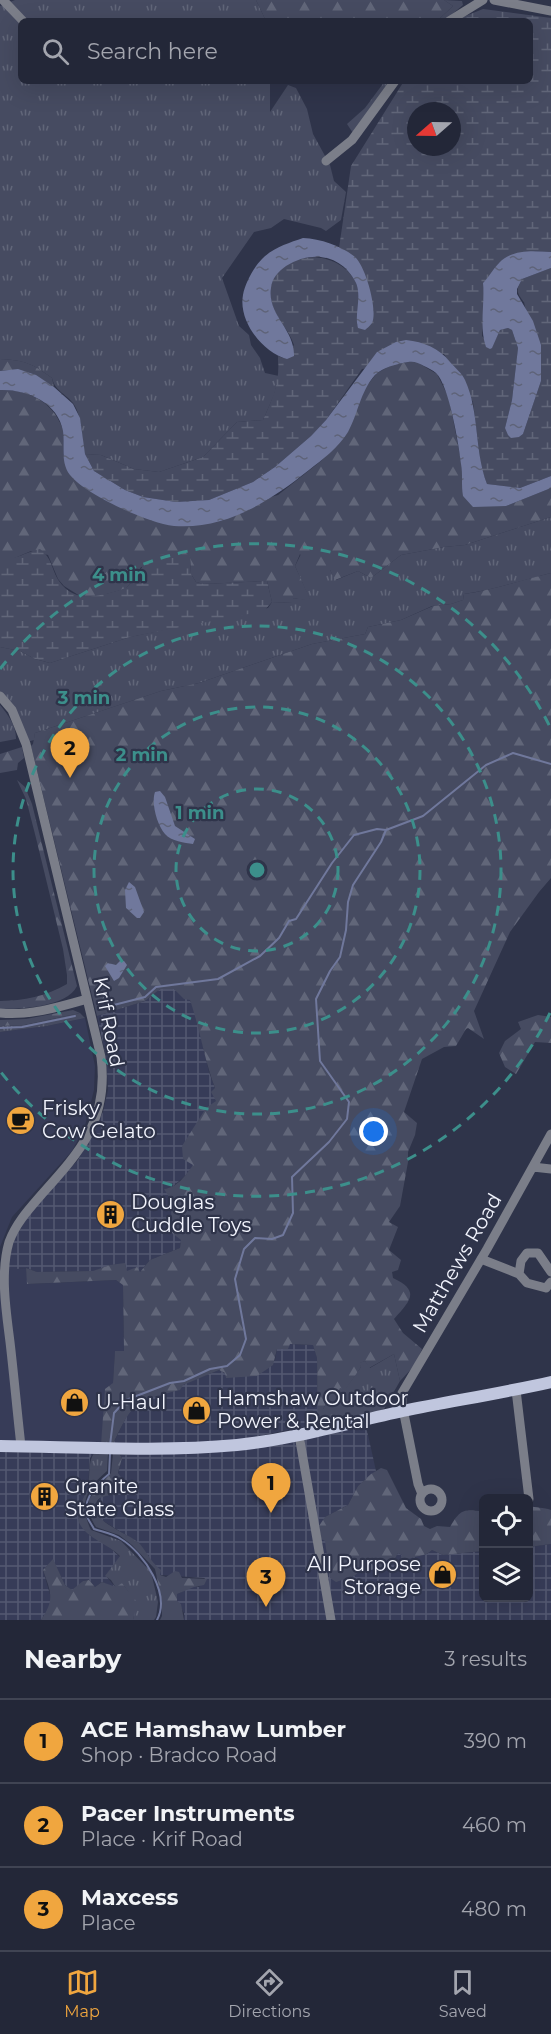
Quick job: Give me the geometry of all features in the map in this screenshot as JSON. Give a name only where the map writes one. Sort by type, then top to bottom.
[{"type":"main road","points":[[0,1446],[117,1448],[206,1447],[240,1444],[299,1435],[403,1411],[551,1382]]},
{"type":"street","points":[[3,0],[20,18]]},
{"type":"street","points":[[454,18],[483,0]]},
{"type":"street","points":[[494,0],[551,11]]},
{"type":"street","points":[[326,161],[352,140],[393,84]]},
{"type":"street","name":"Krif Road","points":[[0,696],[12,710],[26,744],[102,1068],[101,1098],[93,1124],[73,1160],[22,1216],[5,1253],[4,1294],[21,1446]]},
{"type":"street","points":[[0,1014],[45,1010],[87,999]]},
{"type":"street","name":"Matthews Road","points":[[403,1411],[402,1393],[551,1134]]},
{"type":"street","points":[[533,1167],[551,1169]]},
{"type":"street","points":[[519,1274],[520,1261],[527,1253],[538,1253],[551,1272]]},
{"type":"street","points":[[481,1259],[519,1274],[527,1282],[546,1287],[551,1282]]},
{"type":"street","points":[[516,1390],[528,1494]]},
{"type":"street","points":[[403,1411],[422,1494]]},
{"type":"street","points":[[299,1435],[331,1620]]},
{"type":"shaded area","points":[[160,989],[174,989],[190,1000],[215,1088],[216,1101],[194,1165],[171,1188],[165,1189],[173,1203],[181,1240],[180,1248],[150,1260],[140,1272],[127,1271],[125,1264],[110,1265],[94,1271],[37,1272],[26,1268],[8,1270],[14,1240],[29,1214],[78,1160],[103,1112],[108,1090],[107,1071],[97,1016],[145,1001]]},
{"type":"shaded area","points":[[85,1018],[95,1066],[94,1090],[85,1126],[72,1151],[12,1217],[0,1247],[0,1032]]},
{"type":"shaded area","points":[[26,1268],[28,1284],[116,1280],[123,1285],[124,1351],[115,1352],[113,1383],[101,1445],[0,1440],[0,1270]]},
{"type":"shaded area","points":[[289,1344],[313,1345],[317,1358],[318,1424],[225,1443],[113,1444],[129,1411],[139,1402],[219,1370],[225,1373],[264,1370],[275,1360],[277,1349]]},
{"type":"shaded area","points":[[366,1426],[376,1471],[358,1486],[348,1505],[325,1517],[327,1562],[354,1576],[367,1566],[392,1564],[398,1553],[402,1555],[401,1560],[427,1554],[432,1550],[443,1555],[479,1551],[479,1602],[533,1602],[533,1546],[551,1544],[551,1620],[184,1620],[184,1613],[177,1601],[177,1594],[194,1586],[199,1587],[205,1578],[160,1575],[139,1543],[100,1519],[96,1510],[97,1502],[101,1497],[109,1495],[115,1487],[122,1458],[120,1455],[239,1451]]},
{"type":"shaded area","points":[[0,1452],[94,1453],[90,1458],[88,1487],[78,1511],[89,1535],[106,1544],[120,1557],[106,1576],[116,1588],[102,1582],[95,1587],[89,1580],[83,1581],[73,1591],[65,1585],[53,1560],[43,1570],[51,1606],[41,1620],[0,1620]]},
{"type":"green space","points":[[15,0],[256,0],[265,18],[18,18],[18,84],[270,84],[270,112],[288,85],[296,88],[307,109],[313,134],[330,165],[334,181],[346,192],[341,220],[326,231],[284,219],[271,228],[254,232],[222,278],[239,326],[249,335],[251,345],[260,358],[265,373],[279,376],[263,420],[237,422],[203,457],[159,472],[134,469],[101,455],[85,454],[76,409],[73,403],[55,386],[52,378],[28,364],[16,360],[0,359],[0,6]]},
{"type":"green space","points":[[256,0],[444,0],[453,6],[440,18],[265,18]]},
{"type":"green space","points":[[444,0],[462,1],[463,5],[448,18],[440,18],[453,6]]},
{"type":"green space","points":[[483,9],[551,18],[551,252],[535,251],[499,263],[492,275],[483,283],[485,301],[482,336],[492,347],[500,330],[508,328],[512,330],[518,348],[512,400],[505,428],[519,437],[523,434],[541,381],[524,302],[518,293],[518,288],[522,279],[551,268],[551,476],[520,488],[487,484],[481,467],[473,402],[444,354],[362,369],[326,420],[275,467],[253,482],[209,500],[176,502],[143,497],[125,490],[94,471],[85,454],[101,455],[134,469],[159,472],[203,457],[237,422],[263,420],[275,389],[278,356],[283,358],[294,345],[275,312],[271,300],[272,284],[278,271],[289,263],[303,258],[318,258],[333,262],[346,270],[358,288],[357,325],[365,330],[355,258],[339,248],[351,166],[402,84],[533,84],[533,18],[462,18]]},
{"type":"green space","points":[[383,84],[389,84],[353,133],[347,124],[365,108]]},
{"type":"green space","points":[[0,359],[16,360],[34,366],[52,378],[54,387],[28,373],[0,371]]},
{"type":"green space","points":[[415,361],[437,374],[449,398],[462,466],[463,496],[506,506],[551,488],[551,517],[465,545],[401,555],[371,578],[358,571],[335,580],[330,570],[315,574],[300,554],[295,566],[311,601],[293,598],[293,603],[272,602],[267,581],[204,584],[196,582],[191,574],[190,557],[141,567],[125,589],[91,598],[80,596],[64,586],[58,579],[48,555],[31,551],[10,560],[0,560],[0,390],[29,394],[52,410],[63,430],[63,455],[103,499],[136,514],[171,525],[278,495],[321,461],[347,433],[365,388],[377,373],[394,364]]},
{"type":"green space","points":[[551,517],[551,573],[464,594],[463,600],[432,606],[401,620],[368,627],[365,634],[312,644],[199,683],[161,691],[35,733],[34,740],[27,742],[0,692],[0,647],[20,651],[35,659],[50,663],[130,637],[268,608],[272,602],[293,603],[292,598],[310,600],[295,566],[301,554],[330,570],[336,580],[358,571],[371,578],[401,555],[465,545]]},
{"type":"green space","points":[[40,549],[50,560],[56,577],[64,587],[82,596],[102,595],[125,588],[149,557],[183,550],[190,557],[191,574],[196,582],[204,584],[267,581],[272,602],[264,611],[130,637],[50,663],[35,659],[20,651],[0,647],[0,560],[11,559]]},
{"type":"green space","points":[[551,573],[551,878],[510,932],[474,1011],[484,1039],[468,1028],[456,1046],[444,1047],[422,1059],[404,1112],[417,1123],[408,1152],[400,1206],[389,1222],[398,1227],[389,1250],[401,1260],[398,1270],[392,1272],[393,1278],[407,1287],[410,1292],[408,1302],[394,1319],[403,1333],[422,1349],[415,1365],[400,1381],[394,1354],[369,1368],[365,1361],[360,1363],[361,1367],[346,1389],[340,1388],[336,1399],[329,1399],[323,1409],[323,1422],[318,1424],[317,1358],[313,1345],[290,1344],[288,1349],[277,1349],[273,1365],[257,1376],[226,1378],[225,1373],[219,1370],[183,1385],[180,1390],[144,1401],[131,1411],[113,1444],[101,1445],[105,1389],[113,1383],[115,1351],[124,1351],[123,1285],[116,1280],[27,1284],[26,1268],[37,1272],[93,1271],[125,1263],[127,1271],[137,1267],[140,1272],[150,1260],[180,1248],[181,1240],[172,1233],[171,1208],[173,1203],[164,1189],[177,1184],[193,1165],[183,1159],[182,1146],[206,1108],[216,1101],[211,1092],[215,1088],[190,1000],[184,999],[174,989],[160,989],[145,1001],[97,1016],[31,746],[35,733],[161,691],[199,683],[312,644],[365,634],[368,627],[401,620],[433,606],[463,600],[464,594]]},
{"type":"green space","points":[[0,705],[9,716],[16,739],[0,742]]},
{"type":"green space","points":[[22,747],[24,758],[18,763],[17,770],[0,773],[0,754]]},
{"type":"green space","points":[[17,780],[25,787],[32,804],[77,986],[72,993],[54,1003],[0,1009],[0,1001],[35,997],[67,984],[63,949],[36,838],[26,799]]},
{"type":"green space","points":[[73,1010],[80,1013],[24,1025],[0,1026],[0,1020],[26,1019]]},
{"type":"green space","points":[[80,1013],[85,1018],[0,1032],[0,1026],[24,1025]]},
{"type":"green space","points":[[538,1015],[551,1017],[551,1043],[535,1042],[516,1074],[505,1067],[499,1053],[505,1041],[521,1029],[518,1022]]},
{"type":"green space","points":[[394,1354],[400,1381],[384,1409],[374,1413],[323,1422],[323,1409],[329,1399],[336,1399],[340,1388],[346,1388],[361,1367],[359,1363],[365,1361],[370,1368]]},
{"type":"green space","points":[[94,1453],[108,1453],[107,1471],[94,1484],[86,1498],[87,1521],[91,1530],[121,1541],[151,1572],[158,1602],[154,1620],[133,1620],[134,1604],[128,1592],[122,1583],[116,1588],[105,1576],[120,1556],[86,1532],[78,1519],[78,1511],[87,1489]]},
{"type":"green space","points":[[113,1454],[120,1455],[122,1458],[118,1473],[123,1480],[119,1487],[115,1487],[110,1494],[97,1501],[98,1515],[140,1544],[161,1570],[160,1575],[166,1577],[175,1571],[179,1572],[182,1578],[207,1579],[204,1585],[177,1594],[177,1601],[181,1604],[184,1620],[160,1620],[162,1601],[155,1569],[119,1535],[96,1527],[89,1514],[89,1499],[111,1473]]},
{"type":"green space","points":[[381,1468],[387,1470],[406,1508],[430,1529],[437,1526],[450,1527],[460,1513],[479,1511],[479,1551],[443,1555],[432,1550],[427,1554],[400,1561],[402,1555],[398,1553],[392,1564],[371,1570],[367,1566],[354,1576],[336,1582],[330,1578],[325,1541],[321,1539],[319,1526],[325,1517],[348,1505],[358,1486]]},
{"type":"green space","points":[[533,1507],[551,1510],[551,1544],[533,1546]]},
{"type":"green space","points":[[53,1559],[65,1585],[72,1590],[83,1581],[89,1580],[95,1587],[102,1582],[116,1587],[122,1583],[137,1602],[133,1620],[41,1620],[50,1601],[43,1570]]},
{"type":"water","points":[[303,238],[331,244],[355,257],[367,279],[372,299],[373,317],[372,323],[365,330],[358,328],[358,289],[350,273],[343,266],[325,258],[315,257],[296,261],[278,273],[271,288],[273,306],[293,346],[294,356],[287,359],[269,350],[254,335],[244,315],[243,295],[250,276],[262,259],[277,248]]},
{"type":"water","points":[[523,252],[551,252],[551,268],[522,279],[517,289],[517,294],[533,321],[541,345],[541,381],[523,434],[511,438],[505,428],[512,400],[518,348],[512,330],[508,328],[500,330],[492,348],[486,347],[483,332],[483,283],[499,263],[510,255]]},
{"type":"water","points":[[406,340],[419,342],[436,349],[464,377],[473,405],[480,458],[487,484],[520,488],[551,476],[551,488],[506,506],[473,507],[463,496],[462,468],[456,430],[441,380],[430,369],[416,362],[408,362],[386,368],[375,375],[366,389],[348,432],[340,443],[279,492],[229,518],[193,526],[174,526],[149,520],[118,507],[78,483],[70,475],[65,465],[63,431],[55,412],[48,405],[30,395],[0,390],[0,371],[18,369],[36,375],[54,387],[73,404],[80,418],[85,454],[94,471],[125,490],[143,497],[176,502],[209,500],[253,482],[275,467],[326,420],[377,352],[396,342]]},
{"type":"water","points":[[160,791],[165,797],[175,826],[195,839],[193,844],[171,838],[162,830],[154,802],[155,792]]},
{"type":"water","points":[[129,882],[135,887],[144,912],[140,918],[126,908],[125,890]]},
{"type":"water","points":[[124,961],[127,965],[119,978],[114,981],[105,966],[108,963],[116,965]]},
{"type":"waterway","points":[[110,1445],[114,1413],[126,1400],[170,1383],[184,1381],[210,1369],[227,1366],[240,1355],[246,1339],[235,1279],[244,1249],[255,1238],[272,1239],[283,1235],[293,1213],[292,1177],[329,1142],[347,1119],[349,1102],[320,1061],[316,999],[340,957],[346,930],[348,902],[353,885],[381,842],[386,830],[423,816],[486,765],[513,753],[551,764]]},
{"type":"waterway","points":[[106,1007],[145,997],[156,987],[218,979],[260,956],[279,938],[289,921],[296,919],[332,863],[354,835],[377,829],[386,830]]},
{"type":"waterway","points":[[0,1028],[22,1027],[75,1016]]},
{"type":"waterway","points":[[110,1454],[109,1474],[89,1498],[87,1516],[94,1529],[112,1534],[130,1545],[146,1564],[153,1575],[161,1598],[157,1620]]},
{"type":"place","name":"Pacer Instruments","points":[[70,778]]},
{"type":"place","name":"Frisky Cow Gelato","points":[[21,1120]]},
{"type":"place","name":"Douglas Cuddle Toys","points":[[110,1214]]},
{"type":"place","name":"U-Haul","points":[[75,1402]]},
{"type":"place","name":"Hamshaw Outdoor Power & Rental","points":[[196,1410]]},
{"type":"place","name":"Granite State Glass","points":[[44,1497]]},
{"type":"place","name":"ACE Hamshaw Lumber","points":[[271,1513]]},
{"type":"place","name":"All Purpose Storage","points":[[442,1575]]},
{"type":"place","name":"Maxcess","points":[[266,1607]]}]
